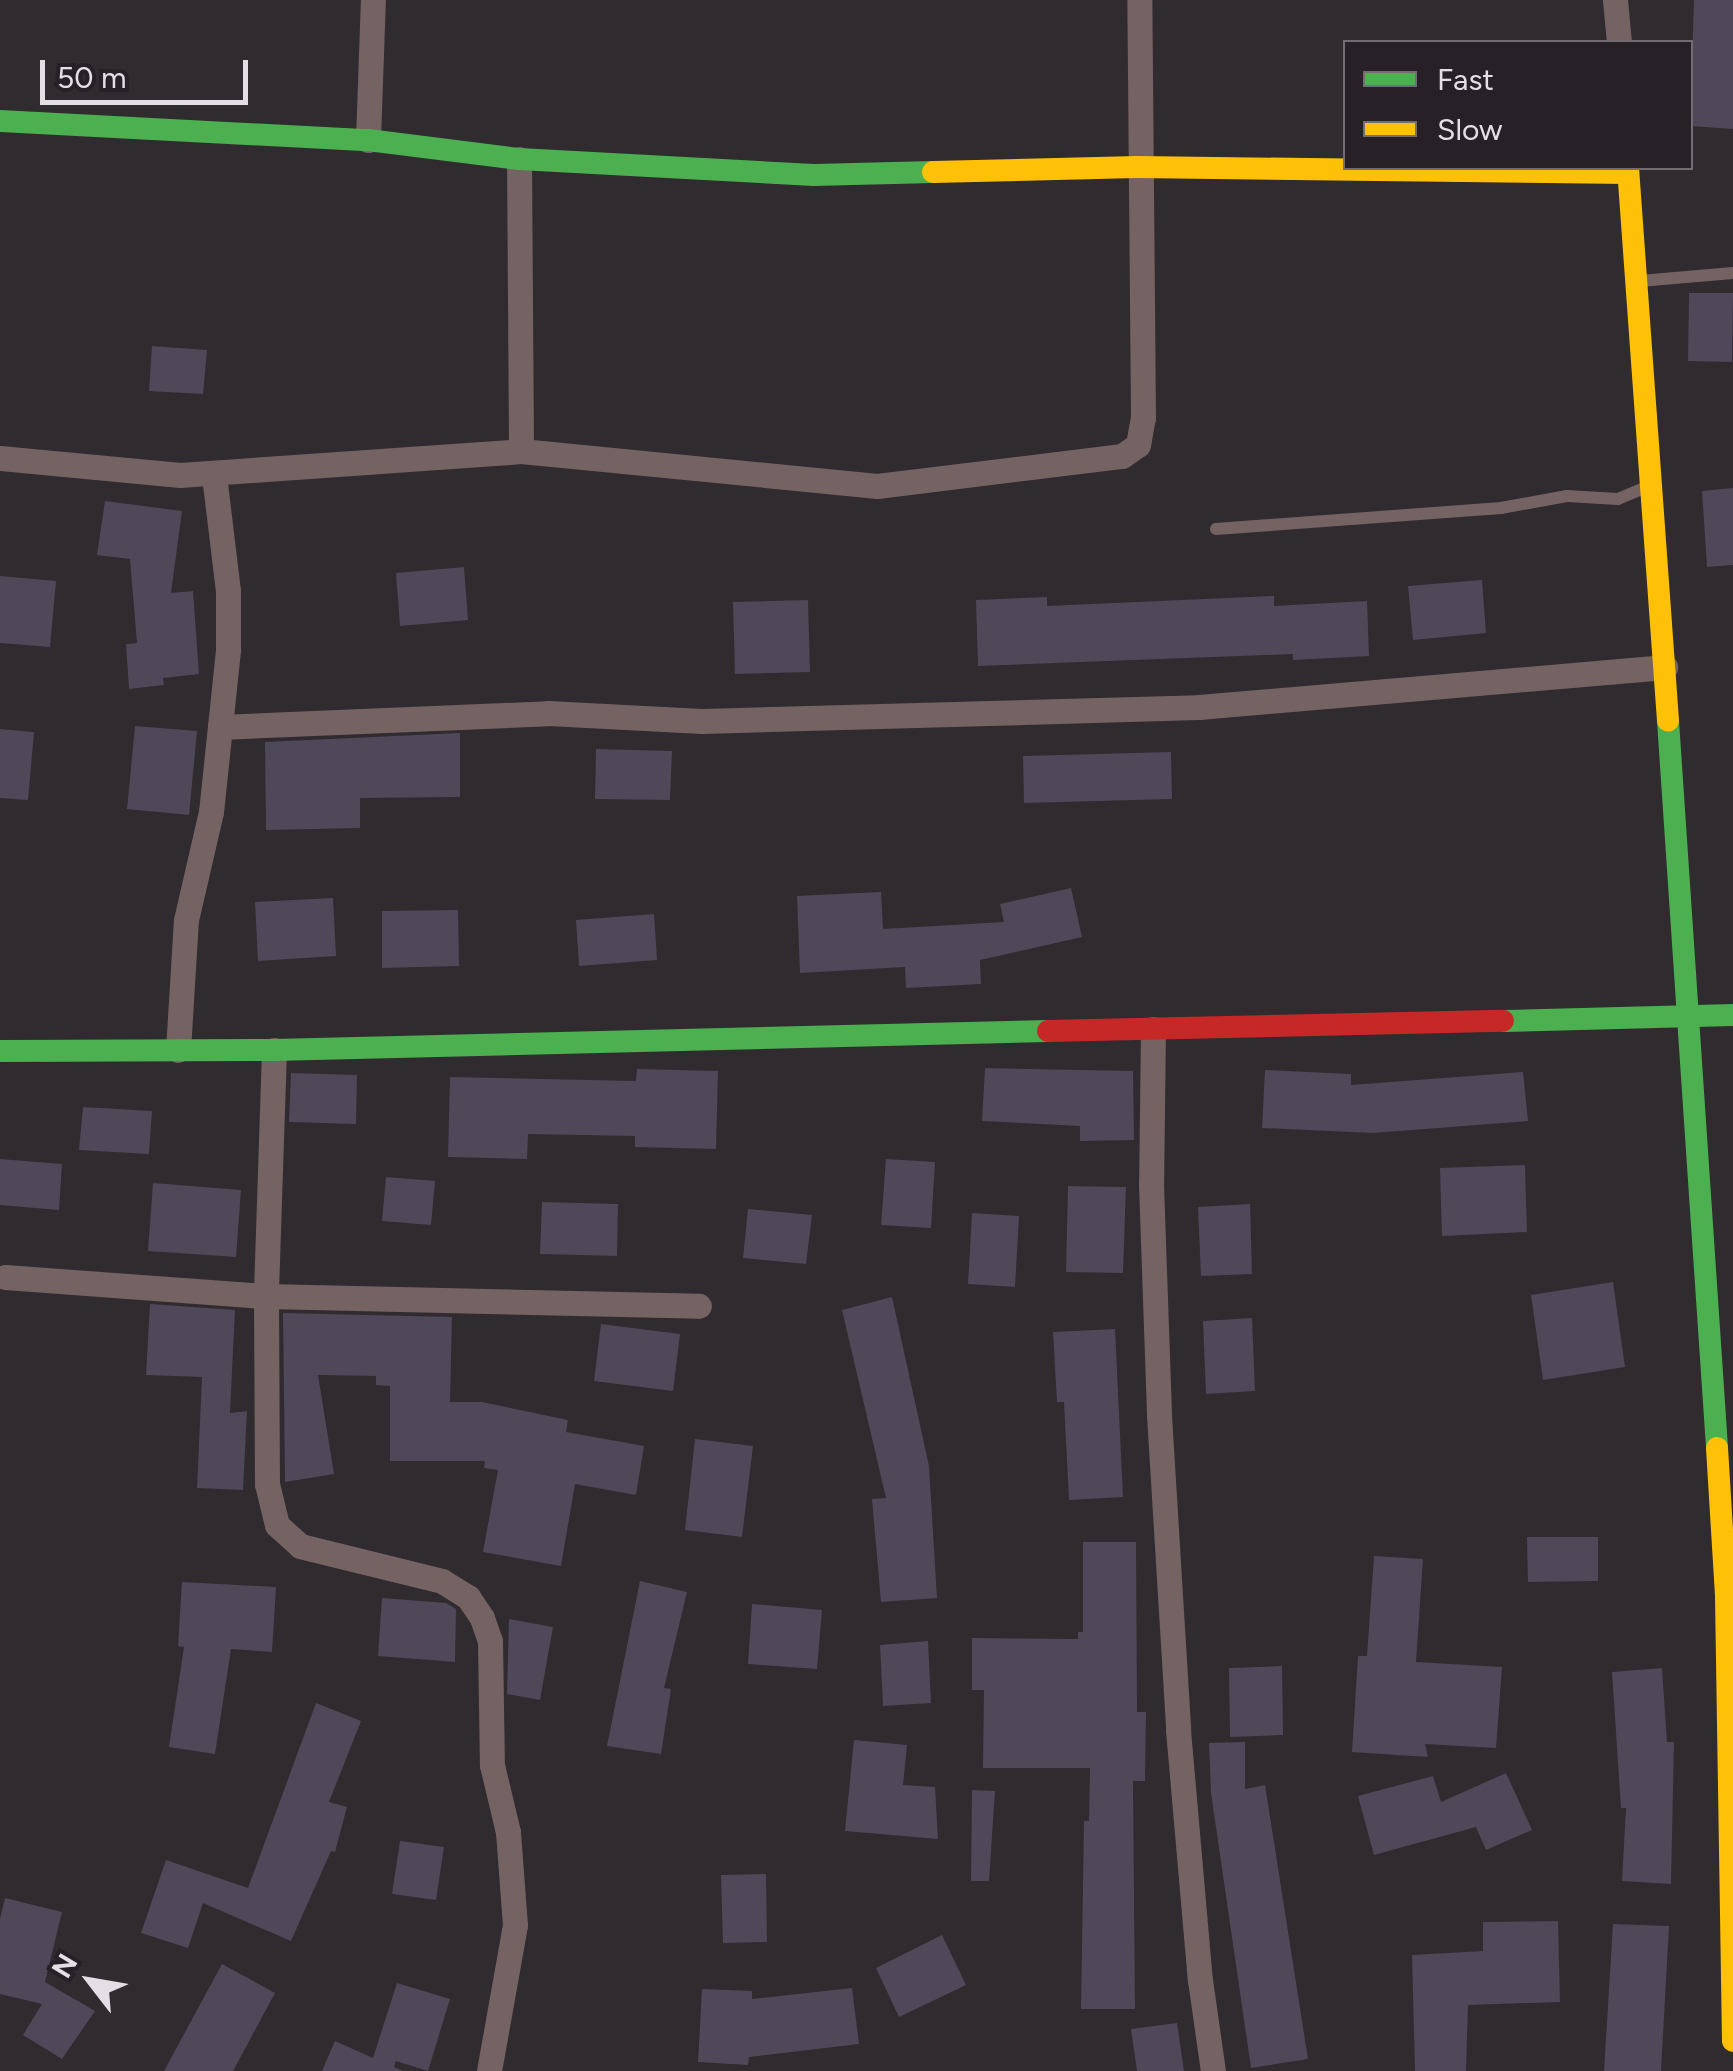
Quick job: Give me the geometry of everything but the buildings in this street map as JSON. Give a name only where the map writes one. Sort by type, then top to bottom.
[{"type":"street","points":[[368,140],[373,0]]},
{"type":"street","points":[[0,458],[214,474],[521,451],[877,486],[1122,456],[1138,445],[1143,418],[1137,167],[1139,0]]},
{"type":"street","points":[[1615,0],[1619,40]]},
{"type":"street","points":[[0,121],[368,140],[519,158],[814,175],[1137,167],[1343,168]]},
{"type":"street","points":[[519,158],[521,451]]},
{"type":"street","points":[[1628,170],[1730,1596],[1733,2041]]},
{"type":"street","points":[[178,1050],[186,920],[211,812],[220,727],[228,591],[214,474]]},
{"type":"street","points":[[220,727],[548,713],[702,721],[1199,706],[1664,667]]},
{"type":"street","points":[[0,1050],[274,1050],[1733,1015]]},
{"type":"street","points":[[1153,1029],[1151,1184],[1160,1435],[1178,1730],[1200,1980],[1214,2071]]},
{"type":"street","points":[[274,1050],[266,1296],[267,1484],[277,1525],[300,1546],[442,1581],[468,1597],[490,1641],[492,1765],[508,1832],[514,1926],[489,2071]]},
{"type":"street","points":[[5,1277],[266,1296],[699,1306]]},
{"type":"lane","points":[[1637,281],[1733,272]]},
{"type":"lane","points":[[1216,529],[1501,508],[1567,496],[1618,499],[1651,484]]},
{"type":"traffic: fast","points":[[0,121],[368,140],[519,159],[814,175],[933,172]]},
{"type":"traffic: fast","points":[[1668,721],[1717,1448]]},
{"type":"traffic: fast","points":[[1503,1021],[1733,1015]]},
{"type":"traffic: fast","points":[[0,1051],[274,1050],[1048,1031]]},
{"type":"traffic: slow","points":[[933,172],[1137,167],[1343,170]]},
{"type":"traffic: slow","points":[[1382,170],[1628,173]]},
{"type":"traffic: slow","points":[[1628,170],[1668,721]]},
{"type":"traffic: slow","points":[[1717,1448],[1726,1596],[1733,2041]]},
{"type":"traffic: jam","points":[[1048,1031],[1503,1021]]}]
